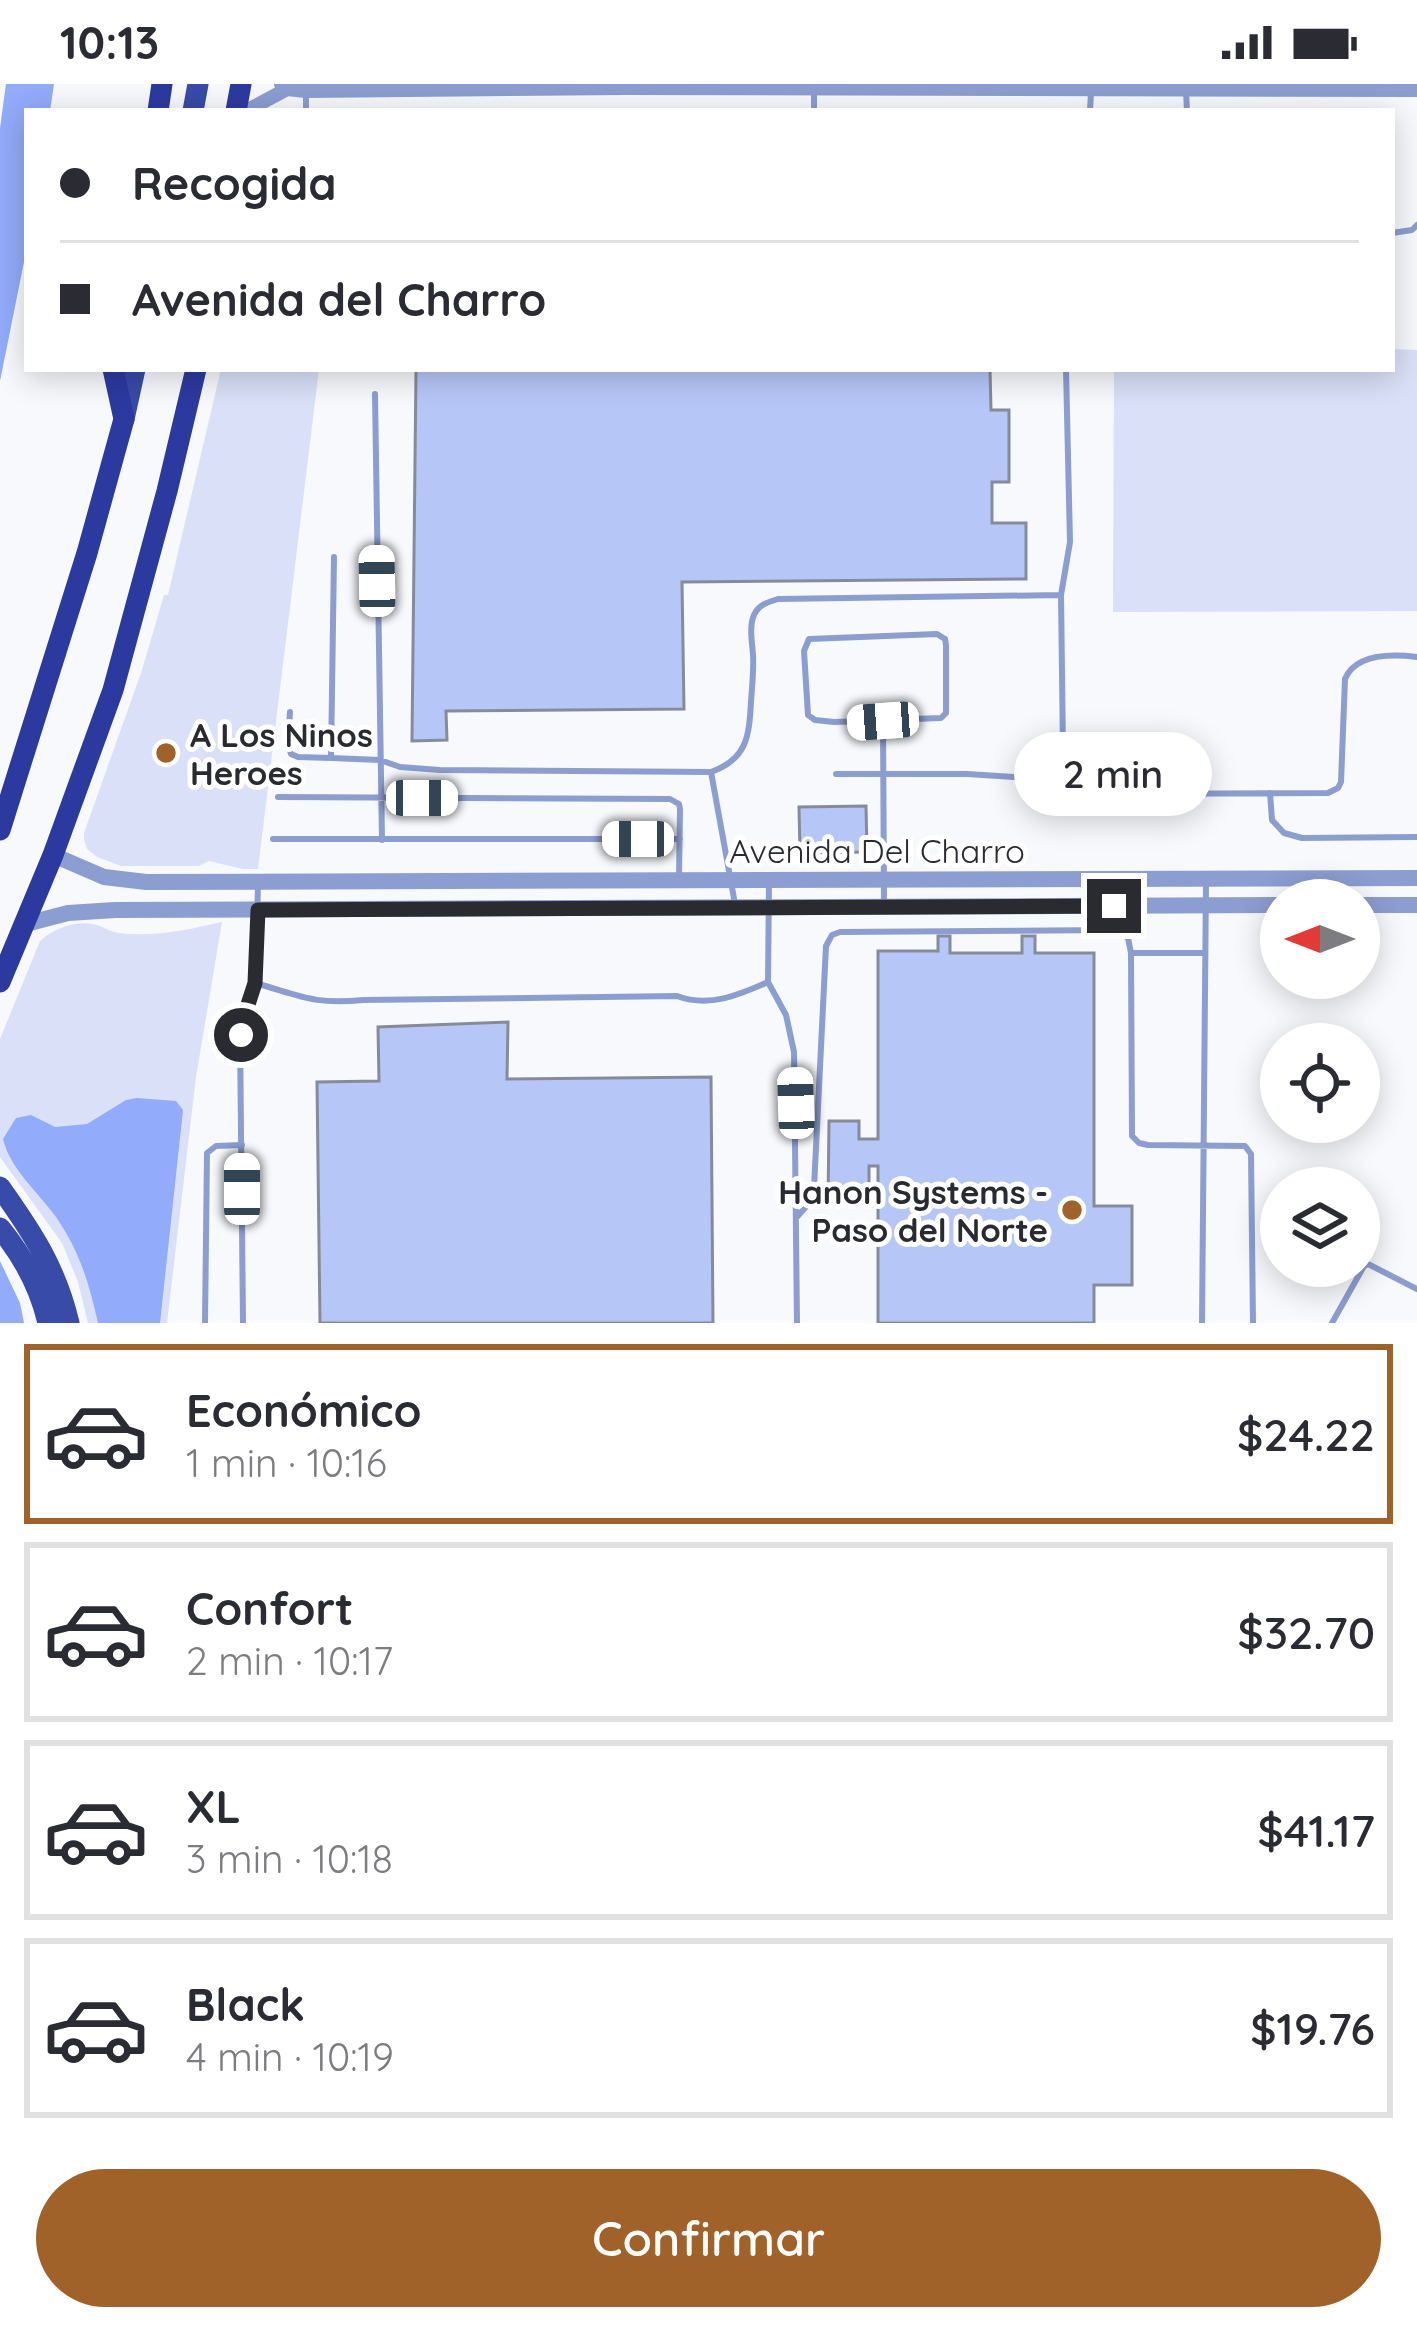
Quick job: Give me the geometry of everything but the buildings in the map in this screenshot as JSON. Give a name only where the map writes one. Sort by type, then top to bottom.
[{"type":"highway","points":[[0,830],[124,419],[114,372]]},
{"type":"highway","points":[[2,981],[128,645],[195,372]]},
{"type":"main road","points":[[124,419],[134,372]]},
{"type":"main road","points":[[0,1187],[52,1268],[69,1323]]},
{"type":"main road","points":[[0,1228],[30,1274],[48,1323]]},
{"type":"street","points":[[251,108],[284,86],[814,91],[1406,88]]},
{"type":"street","name":"Avenida Del Charro","points":[[53,855],[92,873],[124,880],[1417,878]]},
{"type":"street","name":"Avenida Del Charro","points":[[26,924],[90,910],[1260,905]]},
{"type":"street","points":[[1380,905],[1417,905]]},
{"type":"lane","points":[[1090,108],[1091,88]]},
{"type":"lane","points":[[814,91],[814,108]]},
{"type":"lane","points":[[836,774],[1032,778],[1054,769],[1063,752],[1061,595],[1070,542],[1066,372]]},
{"type":"lane","points":[[375,394],[382,840]]},
{"type":"lane","points":[[331,758],[334,557]]},
{"type":"lane","points":[[290,712],[288,744],[291,754],[298,757],[380,760],[440,770],[711,772],[727,766],[747,742],[753,619],[760,607],[778,599],[1061,595]]},
{"type":"lane","points":[[937,634],[945,639],[945,716],[883,721],[815,721],[808,715],[804,651],[809,639],[937,634]]},
{"type":"lane","points":[[1115,794],[1328,793],[1341,782],[1350,669],[1360,660],[1417,657]]},
{"type":"lane","points":[[883,721],[884,907]]},
{"type":"lane","points":[[711,772],[736,908]]},
{"type":"lane","points":[[1270,793],[1272,820],[1284,832],[1302,838],[1417,838]]},
{"type":"lane","points":[[278,797],[675,800],[680,809],[679,880]]},
{"type":"lane","points":[[273,838],[680,838]]},
{"type":"lane","points":[[1202,1323],[1206,878]]},
{"type":"lane","points":[[769,880],[768,982],[786,1016],[794,1052],[797,1323]]},
{"type":"lane","points":[[243,1323],[241,1035],[255,983],[258,882]]},
{"type":"lane","points":[[796,1218],[812,1200],[814,1189],[826,946],[832,935],[1114,930],[1128,938],[1131,952],[1132,1136],[1148,1145],[1245,1146],[1251,1154],[1253,1323]]},
{"type":"lane","points":[[1131,952],[1204,953]]},
{"type":"lane","points":[[255,983],[309,1001],[331,1003],[677,996],[718,1001],[768,982]]},
{"type":"lane","points":[[205,1323],[207,1153],[216,1145],[242,1145]]},
{"type":"lane","points":[[1332,1323],[1368,1264],[1417,1289]]},
{"type":"shaded area","points":[[1395,349],[1417,350],[1417,611],[1113,612],[1114,372],[1395,372]]},
{"type":"shaded area","points":[[220,372],[319,372],[258,869],[209,861],[199,866],[121,866],[97,857],[84,840],[164,595],[168,595]]},
{"type":"shaded area","points":[[222,922],[196,1077],[167,1323],[88,1323],[62,1243],[0,1157],[0,1039],[40,941],[51,933],[79,924],[145,934]]},
{"type":"water","points":[[6,84],[54,84],[50,108],[24,108],[24,262],[0,381],[0,128]]},
{"type":"water","points":[[137,1098],[176,1101],[183,1110],[160,1323],[98,1323],[71,1243],[18,1170],[3,1139],[16,1118],[31,1115],[55,1127],[87,1124]]},
{"type":"water","points":[[0,1261],[20,1303],[24,1323],[0,1323]]},
{"type":"place","name":"A Los Ninos Heroes","points":[[166,753]]},
{"type":"place","name":"Hanon Systems - Paso del Norte","points":[[1072,1210]]},
{"type":"route","points":[[241,1035],[255,983],[258,910],[1114,906]]}]
